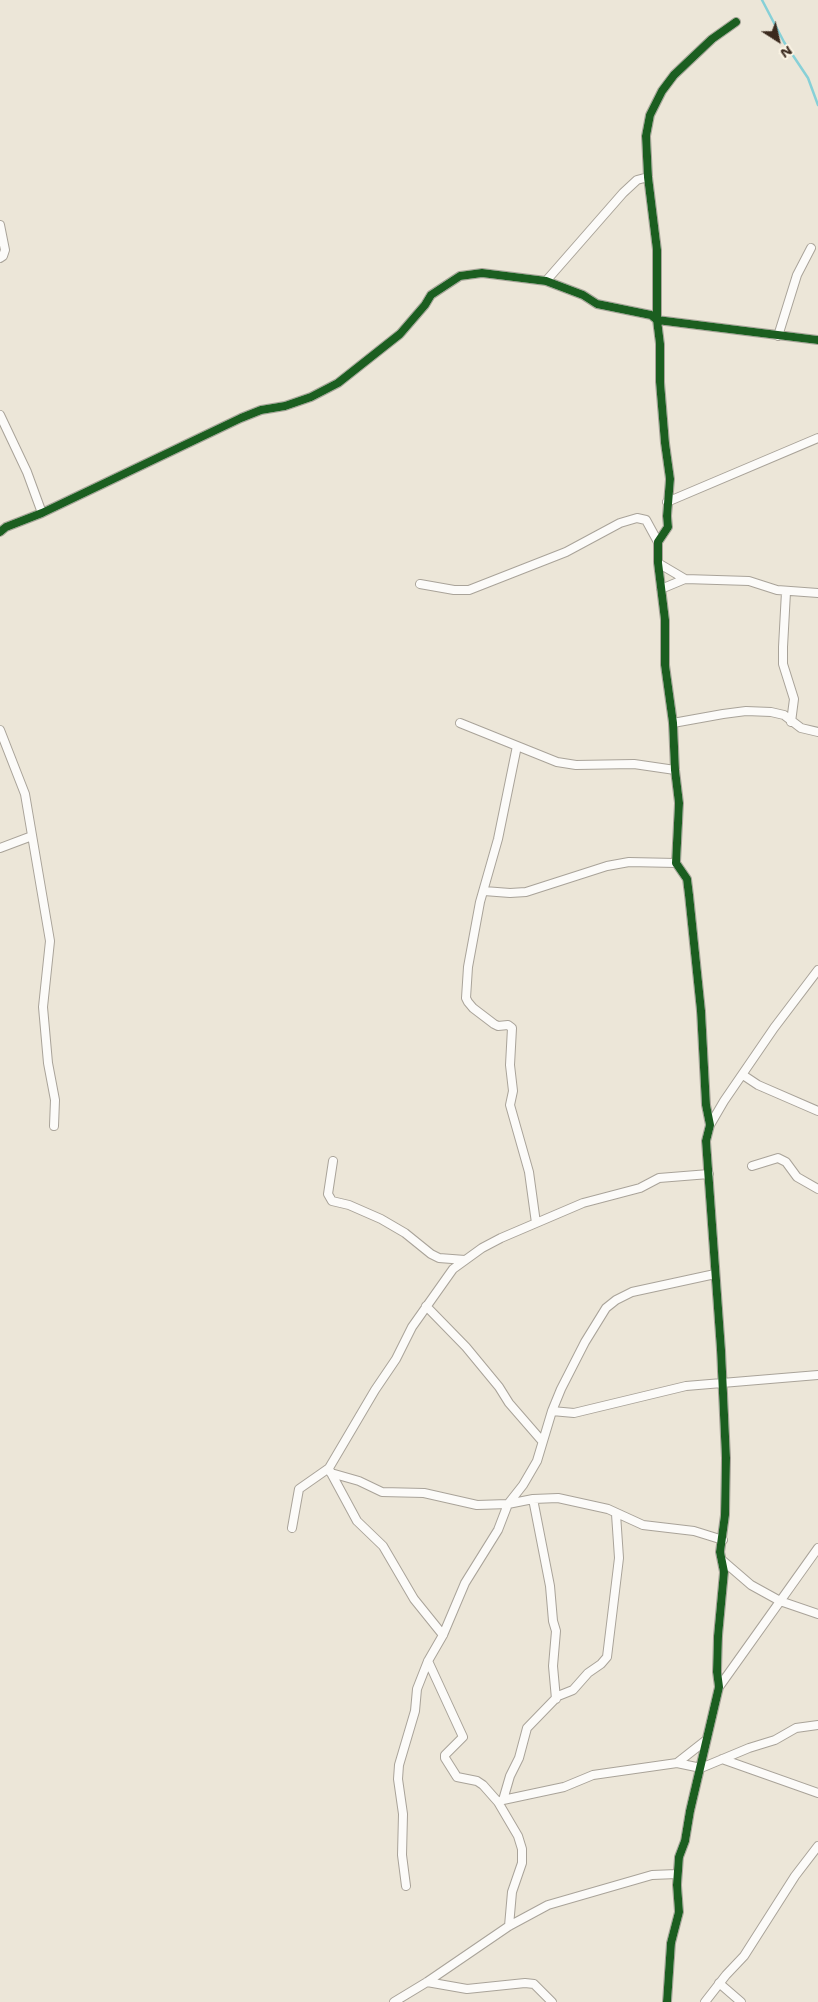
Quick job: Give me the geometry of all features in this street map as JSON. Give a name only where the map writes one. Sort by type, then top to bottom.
[{"type":"street","points":[[658,542],[668,527],[667,502],[670,479],[665,443],[657,320],[657,250],[648,177],[646,127],[662,91],[684,64],[712,39],[736,22]]},
{"type":"street","points":[[546,281],[627,188],[637,180],[648,177]]},
{"type":"street","points":[[0,225],[5,250],[0,258]]},
{"type":"street","points":[[778,336],[797,275],[811,248]]},
{"type":"street","points":[[0,532],[6,527],[42,513],[241,418],[261,410],[285,406],[311,397],[338,383],[400,334],[425,305],[431,295],[460,276],[482,273],[546,281],[583,295],[598,304],[651,315],[657,320],[818,340]]},
{"type":"street","points":[[0,415],[27,472],[42,513]]},
{"type":"street","points":[[667,502],[818,438]]},
{"type":"street","points":[[420,584],[454,590],[469,590],[566,552],[628,520],[637,518],[646,520],[658,542],[658,563],[666,630],[665,665],[673,723],[674,770],[679,803],[676,863],[687,878],[701,1011],[706,1105],[710,1125]]},
{"type":"street","points":[[658,563],[685,579]]},
{"type":"street","points":[[661,588],[685,579],[748,581],[786,592],[818,594]]},
{"type":"street","points":[[786,592],[782,647],[783,664],[794,699],[791,722]]},
{"type":"street","points":[[673,723],[746,711],[771,712],[784,715],[800,728],[818,732]]},
{"type":"street","points":[[460,723],[557,762],[576,765],[628,763],[674,770]]},
{"type":"street","points":[[0,730],[26,794],[50,941],[43,1007],[48,1063],[55,1100],[54,1126]]},
{"type":"street","points":[[517,746],[498,839],[480,902],[468,967],[466,998],[473,1008],[494,1024],[498,1026],[508,1025],[512,1028],[510,1066],[513,1091],[510,1105],[529,1172],[536,1223]]},
{"type":"street","points":[[0,848],[32,836]]},
{"type":"street","points":[[484,891],[526,892],[607,866],[629,862],[676,863]]},
{"type":"street","points":[[719,1687],[717,1672],[718,1636],[724,1572],[720,1552],[723,1540],[727,1485],[723,1383],[706,1141],[710,1125],[724,1101],[774,1028],[818,970]]},
{"type":"street","points":[[743,1075],[758,1085],[818,1111]]},
{"type":"street","points":[[752,1166],[778,1158],[786,1162],[797,1177],[818,1189]]},
{"type":"street","points":[[333,1161],[328,1194],[332,1201],[349,1205],[381,1219],[405,1233],[431,1254],[439,1258],[465,1260]]},
{"type":"street","points":[[292,1528],[299,1489],[330,1471],[426,1306],[453,1269],[501,1238],[583,1203],[640,1188],[659,1178],[709,1174]]},
{"type":"street","points":[[406,1886],[402,1855],[403,1814],[398,1779],[399,1765],[412,1724],[417,1689],[428,1661],[443,1635],[465,1583],[498,1530],[508,1504],[523,1485],[537,1461],[552,1410],[585,1342],[606,1308],[616,1300],[632,1292],[715,1274]]},
{"type":"street","points":[[426,1306],[466,1347],[499,1387],[509,1403],[542,1441]]},
{"type":"street","points":[[552,1410],[574,1413],[686,1386],[818,1375]]},
{"type":"street","points":[[330,1471],[386,1493],[424,1493],[477,1504],[508,1504],[533,1499],[558,1498],[608,1510],[643,1525],[694,1531],[723,1540]]},
{"type":"street","points":[[330,1471],[357,1521],[383,1546],[414,1599],[443,1635]]},
{"type":"street","points":[[533,1499],[550,1586],[553,1621],[556,1630],[554,1666],[556,1699]]},
{"type":"street","points":[[500,1801],[519,1758],[525,1731],[534,1719],[549,1708],[561,1694],[573,1690],[588,1673],[607,1657],[619,1558],[616,1514]]},
{"type":"street","points":[[667,2002],[671,1943],[679,1912],[677,1874],[679,1857],[685,1841],[705,1741],[719,1687],[818,1548]]},
{"type":"street","points":[[722,1560],[751,1585],[780,1601],[818,1614]]},
{"type":"street","points":[[428,1661],[463,1737],[445,1755],[445,1758],[457,1777],[477,1781],[500,1801],[518,1836],[522,1849],[522,1863],[512,1892],[509,1926]]},
{"type":"street","points":[[500,1801],[564,1787],[593,1775],[677,1762],[701,1768],[748,1748],[776,1740],[796,1728],[818,1725]]},
{"type":"street","points":[[677,1762],[705,1741]]},
{"type":"street","points":[[722,1760],[818,1793]]},
{"type":"street","points":[[705,2002],[719,1983],[744,1956],[795,1876],[818,1846]]},
{"type":"street","points":[[394,2002],[509,1926],[548,1905],[652,1876],[677,1874]]},
{"type":"street","points":[[426,1982],[467,1990],[524,1983],[534,1984],[552,2002]]},
{"type":"street","points":[[719,1983],[741,2002]]},
{"type":"waterway","points":[[762,0],[784,42],[808,78],[818,105]]},
{"type":"cycle path","points":[[667,2002],[671,1943],[679,1912],[677,1885],[679,1857],[685,1841],[690,1811],[719,1687],[717,1672],[718,1636],[724,1572],[720,1552],[725,1515],[726,1458],[721,1350],[706,1141],[710,1125],[706,1105],[701,1011],[687,879],[676,863],[679,803],[675,770],[673,723],[665,665],[665,620],[658,563],[658,542],[668,527],[670,479],[660,382],[660,344],[657,320],[657,250],[648,177],[646,136],[650,115],[662,91],[674,75],[712,39],[736,22]]},
{"type":"cycle path","points":[[0,532],[6,527],[42,513],[241,418],[261,410],[285,406],[311,397],[338,383],[400,334],[425,305],[431,295],[460,276],[482,273],[546,281],[583,295],[597,304],[651,315],[657,320],[818,340]]}]
